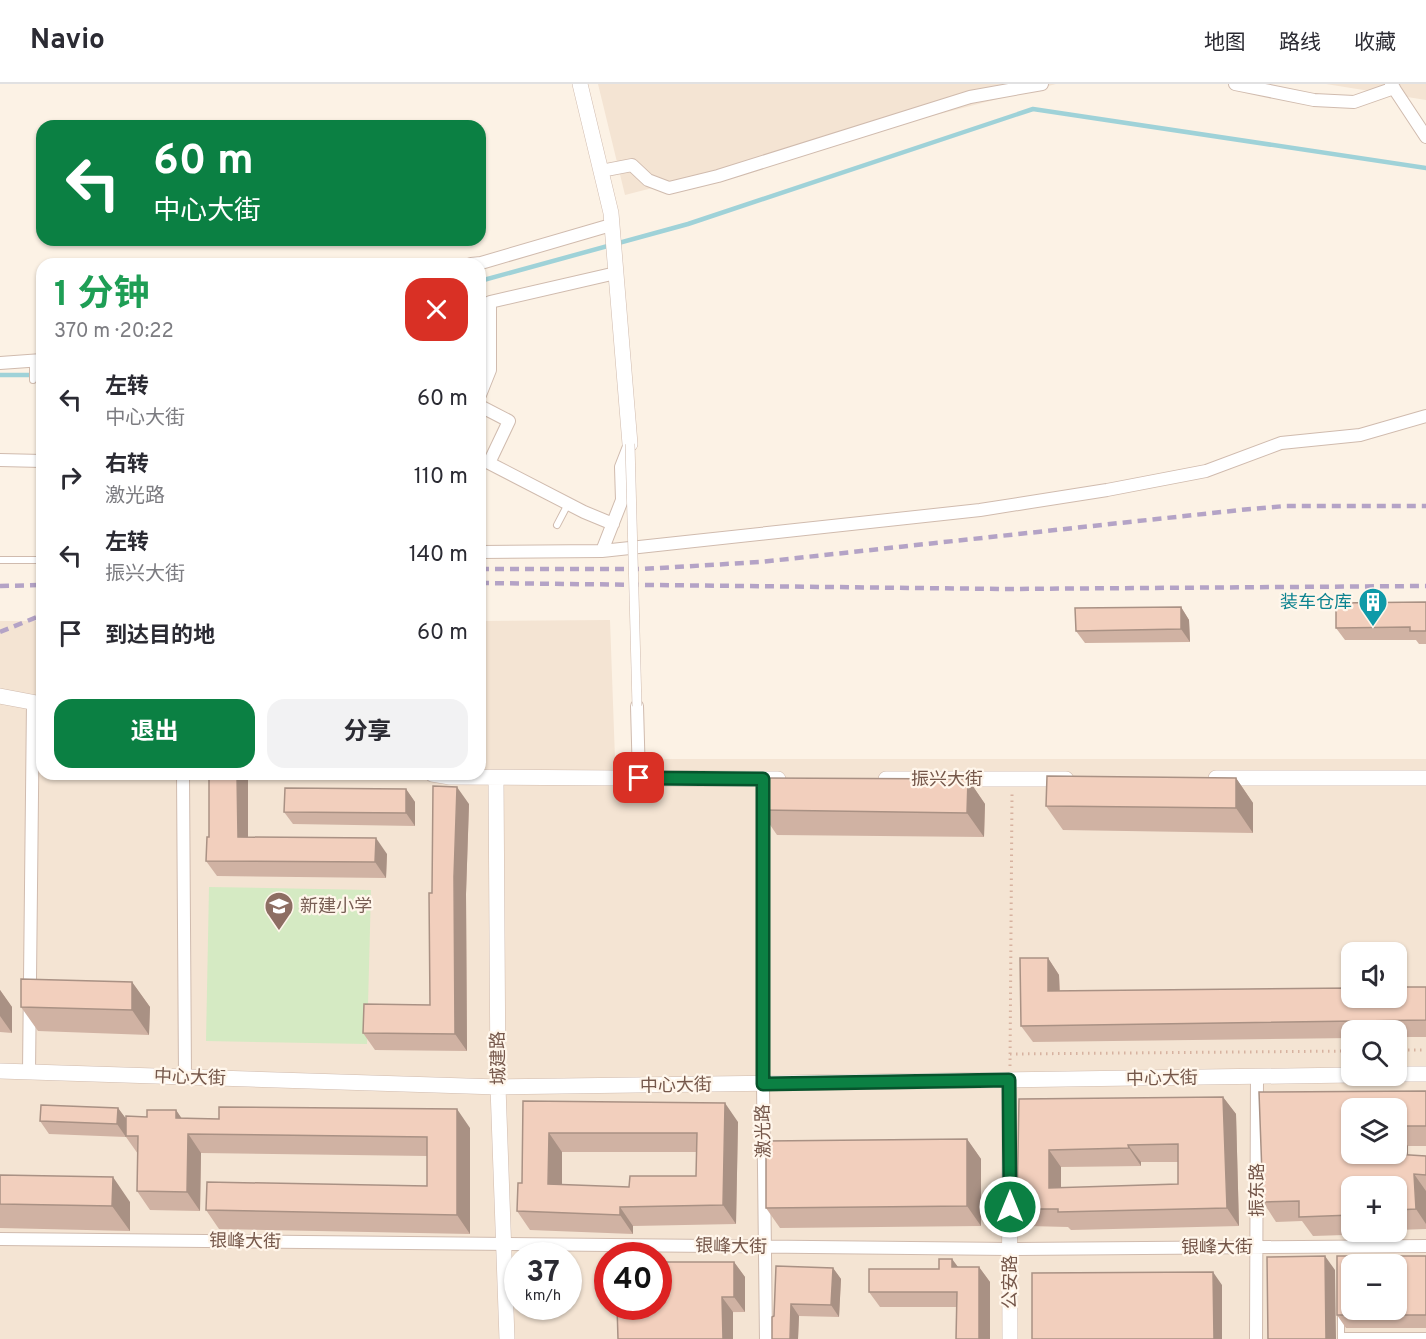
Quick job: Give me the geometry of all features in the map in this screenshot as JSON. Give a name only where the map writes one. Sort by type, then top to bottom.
[{"type":"street","points":[[580,84],[611,213],[630,444],[639,778]]},
{"type":"street","points":[[601,171],[632,165],[648,180],[669,188],[718,176],[970,97],[1042,84]]},
{"type":"street","points":[[1235,84],[1314,100],[1354,102],[1393,86],[1426,137]]},
{"type":"street","points":[[486,262],[613,238]]},
{"type":"street","points":[[486,303],[616,273]]},
{"type":"street","points":[[486,316],[490,370],[486,380]]},
{"type":"street","points":[[0,363],[36,360]]},
{"type":"street","points":[[486,409],[509,421],[486,459]]},
{"type":"street","points":[[486,552],[602,551],[980,510],[1107,490],[1206,471],[1281,443],[1360,435],[1426,416]]},
{"type":"street","points":[[602,551],[622,500],[621,467],[630,444]]},
{"type":"street","points":[[0,460],[36,461]]},
{"type":"street","points":[[486,462],[568,504],[613,524]]},
{"type":"street","points":[[0,696],[36,703]]},
{"type":"street","points":[[29,1072],[36,749]]},
{"type":"street","points":[[486,778],[794,779]]},
{"type":"street","name":"城建路","points":[[496,778],[498,1087],[504,1244]]},
{"type":"street","name":"振兴大街","points":[[875,779],[1083,778]]},
{"type":"street","points":[[1201,778],[1426,778]]},
{"type":"street","name":"激光路","points":[[763,779],[766,1339]]},
{"type":"street","points":[[183,780],[185,1077]]},
{"type":"street","name":"中心大街","points":[[0,1071],[498,1087],[1341,1075]]},
{"type":"street","points":[[1407,1074],[1426,1074]]},
{"type":"street","name":"振东路","points":[[1256,1339],[1257,1077]]},
{"type":"street","name":"公安路","points":[[1009,1080],[1010,1339]]},
{"type":"street","name":"银峰大街","points":[[0,1239],[504,1244]]},
{"type":"street","name":"银峰大街","points":[[582,1245],[1010,1249],[1257,1247],[1340,1252],[1426,1246]]},
{"type":"street","name":"城建路","points":[[506,1320],[507,1339]]},
{"type":"lane","points":[[33,381],[36,365]]},
{"type":"lane","points":[[557,525],[568,504]]},
{"type":"lane","points":[[0,560],[36,560]]},
{"type":"lane","points":[[1341,1320],[1341,1338],[1426,1336]]},
{"type":"path","points":[[1009,1080],[1012,779]]},
{"type":"path","points":[[1407,1050],[1426,1050]]},
{"type":"path","points":[[1010,1054],[1341,1051]]},
{"type":"shaded area","points":[[598,84],[1056,84],[625,195]]},
{"type":"shaded area","points":[[1326,84],[1426,84],[1426,100]]},
{"type":"shaded area","points":[[610,620],[615,759],[1426,759],[1426,1339],[0,1339],[0,621],[36,621],[36,780],[486,780],[486,621]]},
{"type":"green space","points":[[209,887],[371,890],[367,1044],[206,1041]]},
{"type":"building","points":[[1426,602],[1426,631],[1410,631],[1410,627],[1336,628],[1336,603]]},
{"type":"building","points":[[1181,607],[1181,629],[1076,631],[1075,608]]},
{"type":"building","points":[[1047,776],[1236,778],[1236,808],[1046,806]]},
{"type":"building","points":[[760,778],[968,779],[967,813],[760,810]]},
{"type":"building","points":[[209,780],[237,780],[238,837],[376,838],[375,862],[206,861],[207,837],[209,837]]},
{"type":"building","points":[[433,786],[457,787],[454,877],[455,1034],[363,1033],[364,1004],[430,1005],[429,893],[432,893]]},
{"type":"building","points":[[285,788],[406,789],[406,813],[284,812]]},
{"type":"building","points":[[1020,958],[1048,958],[1048,991],[1341,988],[1341,1008],[1407,1008],[1407,987],[1426,987],[1426,1020],[1021,1026]]},
{"type":"building","points":[[21,979],[132,982],[132,1010],[21,1007]]},
{"type":"building","points":[[1426,1091],[1426,1126],[1407,1126],[1407,1098],[1341,1098],[1341,1164],[1407,1164],[1407,1155],[1426,1156],[1426,1175],[1414,1174],[1416,1209],[1407,1209],[1407,1176],[1341,1176],[1341,1215],[1299,1217],[1299,1201],[1263,1202],[1259,1092]]},
{"type":"building","points":[[1223,1097],[1227,1208],[1058,1212],[1058,1209],[1017,1209],[1019,1099]],"holes":[[[1178,1144],[1178,1184],[1049,1188],[1049,1150]]]},
{"type":"building","points":[[523,1101],[725,1103],[723,1205],[620,1207],[620,1215],[517,1211],[518,1183],[522,1183]],"holes":[[[549,1133],[697,1133],[696,1176],[630,1176],[629,1187],[548,1184]]]},
{"type":"building","points":[[41,1105],[118,1108],[117,1124],[40,1121]]},
{"type":"building","points":[[219,1107],[457,1109],[457,1215],[206,1210],[207,1182],[427,1186],[427,1137],[188,1134],[187,1192],[137,1191],[138,1136],[126,1136],[126,1116],[147,1117],[147,1110],[176,1110],[176,1118],[219,1119]]},
{"type":"building","points":[[967,1139],[967,1206],[766,1208],[766,1141]]},
{"type":"building","points":[[0,1175],[113,1177],[112,1206],[0,1204]]},
{"type":"building","points":[[1325,1256],[1326,1339],[1268,1339],[1267,1257]]},
{"type":"building","points":[[1337,1256],[1341,1256],[1341,1315],[1337,1315]]},
{"type":"building","points":[[1407,1256],[1426,1256],[1426,1315],[1407,1315]]},
{"type":"building","points":[[939,1259],[952,1259],[952,1267],[979,1267],[979,1339],[956,1339],[957,1292],[869,1292],[869,1269],[939,1269]]},
{"type":"building","points":[[672,1262],[734,1262],[734,1297],[722,1297],[723,1339],[618,1339],[617,1320],[672,1320]]},
{"type":"building","points":[[776,1266],[833,1268],[831,1305],[791,1304],[790,1339],[772,1339]]},
{"type":"building","points":[[1213,1272],[1214,1339],[1032,1339],[1032,1273]]},
{"type":"waterway","points":[[486,279],[688,224],[1033,109],[1426,168]]},
{"type":"waterway","points":[[0,375],[36,375]]},
{"type":"railway","points":[[486,569],[642,569],[760,562],[1285,506],[1426,506]]},
{"type":"railway","points":[[486,583],[1004,589],[1426,586]]},
{"type":"railway","points":[[0,586],[36,585]]},
{"type":"railway","points":[[0,632],[36,617]]},
{"type":"place","name":"装车仓库","points":[[1373,628]]},
{"type":"place","name":"新建小学","points":[[279,932]]},
{"type":"route","points":[[639,778],[763,779],[763,1084],[1009,1080],[1010,1207]]}]
